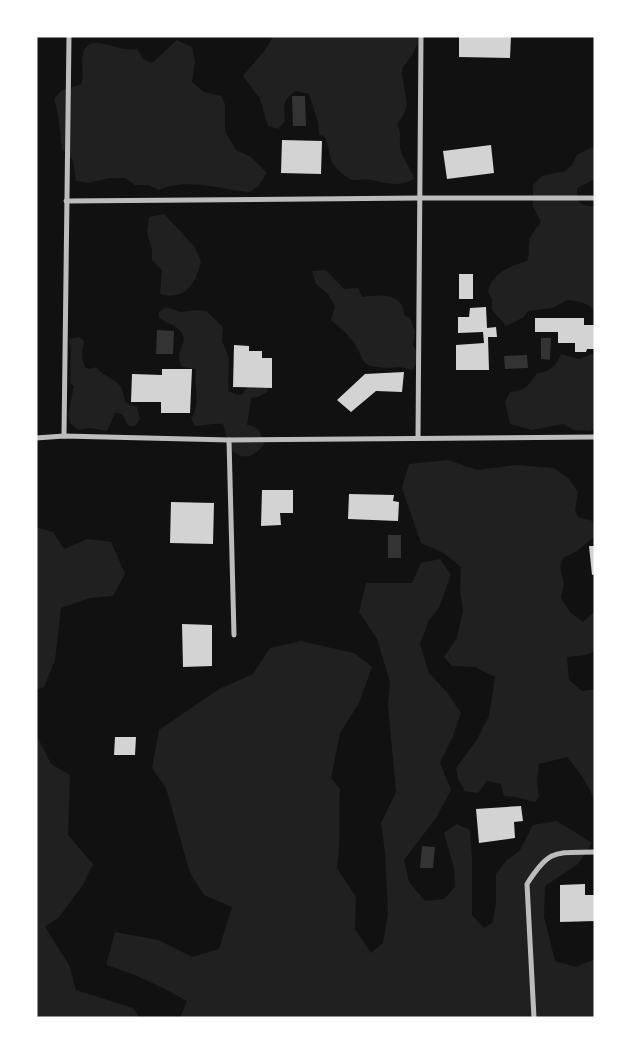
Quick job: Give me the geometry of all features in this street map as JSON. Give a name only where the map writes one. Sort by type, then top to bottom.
[{"type":"street","points":[[64,436],[69,36]]},
{"type":"street","points":[[418,438],[421,36]]},
{"type":"street","points":[[66,202],[595,198]]},
{"type":"street","points":[[36,438],[64,436],[229,440],[595,437]]},
{"type":"street","points":[[229,440],[234,635]]},
{"type":"street","points":[[534,1018],[527,884],[539,865],[555,853],[595,852]]},
{"type":"shaded area","points":[[273,36],[421,36],[413,54],[403,67],[402,74],[407,105],[403,116],[397,124],[400,133],[401,152],[414,179],[401,184],[389,184],[364,179],[353,180],[342,174],[332,161],[324,136],[319,135],[318,122],[309,94],[296,91],[291,94],[285,103],[285,121],[278,129],[268,126],[260,99],[243,76],[263,52]]},
{"type":"shaded area","points":[[177,40],[192,47],[195,61],[192,82],[204,92],[221,96],[225,104],[225,131],[236,150],[251,157],[267,173],[259,185],[250,192],[192,184],[170,186],[159,190],[148,185],[135,185],[125,178],[110,178],[88,183],[76,181],[72,160],[62,149],[58,114],[54,99],[61,91],[81,84],[83,76],[82,57],[86,47],[91,44],[102,43],[120,48],[137,49],[143,59],[152,63]]},
{"type":"shaded area","points":[[292,96],[305,96],[306,126],[293,126]]},
{"type":"shaded area","points":[[592,147],[595,150],[595,179],[577,188],[578,201],[583,205],[595,207],[595,311],[590,306],[580,302],[567,300],[553,308],[528,311],[524,317],[506,326],[492,310],[492,299],[488,292],[493,280],[502,271],[527,261],[530,239],[541,222],[533,206],[533,185],[542,176],[565,171],[572,165],[577,155]]},
{"type":"shaded area","points":[[164,214],[194,246],[201,261],[193,283],[177,295],[160,294],[162,270],[152,260],[152,249],[147,233],[149,217]]},
{"type":"shaded area","points":[[326,270],[344,289],[358,288],[362,297],[377,295],[388,296],[398,300],[405,316],[410,318],[415,331],[413,345],[420,358],[412,370],[400,367],[370,366],[364,362],[355,344],[331,320],[335,306],[328,294],[316,284],[312,271]]},
{"type":"shaded area","points":[[166,307],[181,312],[206,311],[223,327],[222,341],[229,358],[228,391],[238,395],[243,394],[251,379],[269,380],[267,392],[258,397],[251,398],[247,425],[259,431],[264,444],[250,456],[245,457],[236,454],[226,445],[226,434],[223,424],[195,426],[191,418],[197,400],[196,369],[182,367],[179,356],[184,340],[182,333],[175,326],[159,317],[159,312]]},
{"type":"shaded area","points":[[157,330],[174,331],[173,354],[156,354]]},
{"type":"shaded area","points":[[79,337],[84,341],[82,358],[86,368],[96,367],[115,381],[121,387],[126,403],[137,407],[140,419],[135,426],[129,426],[122,414],[115,413],[107,431],[91,428],[78,430],[70,423],[68,414],[74,386],[70,383],[71,350],[69,339]]},
{"type":"shaded area","points":[[541,338],[551,338],[550,360],[541,359]]},
{"type":"shaded area","points":[[595,353],[595,429],[589,431],[574,430],[563,424],[532,430],[510,424],[505,402],[510,392],[524,389],[537,373],[552,368],[561,354],[579,359]]},
{"type":"shaded area","points":[[527,355],[528,368],[505,369],[504,356]]},
{"type":"shaded area","points":[[448,460],[477,470],[516,465],[554,468],[569,479],[578,492],[575,510],[578,517],[593,521],[595,536],[577,551],[563,558],[560,567],[564,584],[561,598],[570,612],[583,622],[595,611],[595,651],[586,655],[567,657],[569,680],[582,691],[595,689],[595,803],[587,784],[567,757],[539,764],[537,781],[539,797],[535,802],[504,796],[501,784],[487,781],[478,793],[465,791],[458,779],[456,768],[476,741],[489,716],[495,677],[475,667],[452,666],[444,657],[457,638],[463,611],[460,589],[461,567],[442,552],[421,543],[402,488],[409,464]]},
{"type":"shaded area","points":[[36,527],[53,532],[64,549],[87,539],[111,542],[125,574],[113,596],[90,598],[61,608],[55,660],[44,687],[36,690]]},
{"type":"shaded area","points":[[388,535],[401,535],[401,558],[388,558]]},
{"type":"shaded area","points":[[440,559],[451,575],[439,608],[429,620],[420,644],[429,673],[446,691],[461,713],[453,736],[440,763],[451,790],[436,818],[404,860],[409,882],[425,901],[444,899],[455,887],[454,868],[444,833],[457,824],[470,830],[472,915],[484,928],[493,922],[496,903],[496,874],[506,861],[520,850],[533,825],[557,821],[592,843],[578,864],[545,886],[544,917],[555,961],[576,967],[595,959],[595,1018],[180,1018],[187,1001],[128,972],[106,965],[115,932],[158,940],[192,957],[219,949],[232,907],[204,895],[190,873],[166,788],[152,768],[159,730],[219,689],[253,674],[270,648],[301,641],[354,653],[372,667],[359,703],[340,733],[331,778],[340,789],[337,868],[356,897],[355,929],[371,953],[383,943],[388,913],[385,852],[381,823],[396,792],[388,705],[390,682],[377,639],[359,612],[366,583],[412,583],[421,563]]},
{"type":"shaded area","points":[[36,738],[39,740],[51,764],[70,775],[68,835],[93,864],[83,885],[59,917],[45,927],[69,965],[76,990],[133,1008],[140,1018],[36,1018]]},
{"type":"shaded area","points":[[422,846],[435,847],[433,868],[420,868]]},
{"type":"building","points":[[459,36],[511,36],[510,58],[459,57]]},
{"type":"building","points":[[282,140],[322,141],[321,174],[281,173]]},
{"type":"building","points":[[491,145],[494,173],[447,179],[443,151]]},
{"type":"building","points":[[459,274],[473,274],[473,299],[459,299]]},
{"type":"building","points":[[486,307],[487,328],[496,327],[497,337],[488,337],[489,370],[456,370],[456,345],[484,343],[483,332],[458,333],[458,317],[469,317],[470,308]]},
{"type":"building","points":[[535,318],[584,318],[584,325],[595,325],[595,349],[587,349],[586,352],[575,352],[575,343],[558,343],[558,332],[535,332]]},
{"type":"building","points":[[234,345],[249,346],[249,351],[262,351],[262,358],[272,358],[272,388],[233,387]]},
{"type":"building","points":[[162,369],[192,369],[190,413],[161,413],[161,402],[131,402],[132,374],[162,375]]},
{"type":"building","points":[[404,372],[402,392],[376,391],[351,412],[337,400],[365,374]]},
{"type":"building","points":[[262,490],[293,490],[293,513],[280,513],[281,525],[261,526]]},
{"type":"building","points":[[349,494],[394,495],[393,501],[399,502],[398,521],[348,519]]},
{"type":"building","points":[[171,502],[214,503],[213,544],[170,543]]},
{"type":"building","points":[[589,546],[595,546],[595,574],[592,575]]},
{"type":"building","points":[[182,624],[212,625],[212,666],[183,667]]},
{"type":"building","points":[[115,737],[136,737],[135,755],[114,755]]},
{"type":"building","points":[[521,806],[523,821],[514,822],[515,838],[479,843],[476,809]]},
{"type":"building","points":[[585,884],[585,895],[595,895],[595,921],[560,922],[560,885]]}]
